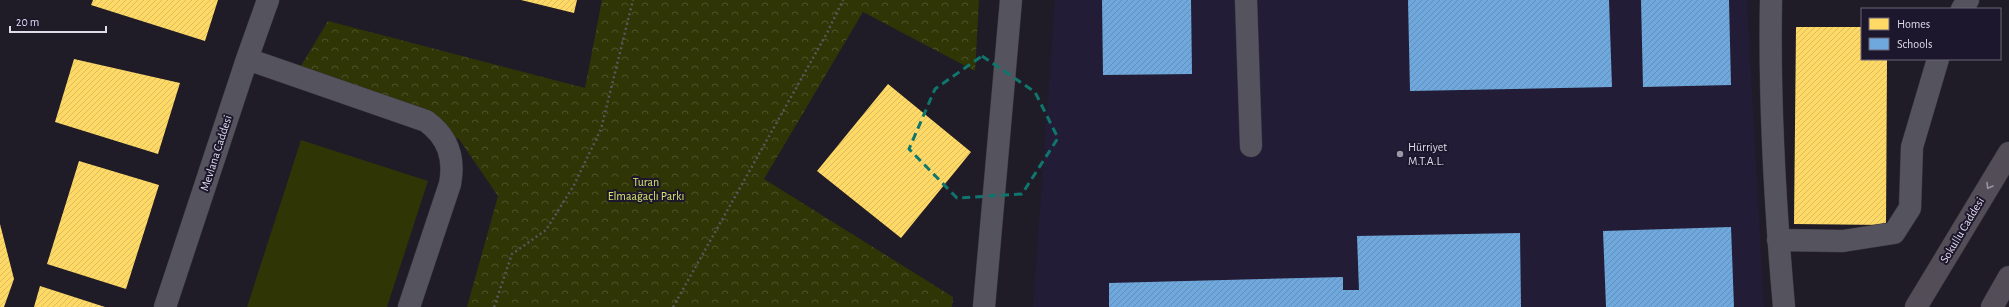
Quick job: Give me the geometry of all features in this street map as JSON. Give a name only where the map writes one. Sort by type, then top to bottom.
[{"type":"main road","name":"Sokullu Caddesi","points":[[1916,307],[2009,153]]},
{"type":"main road","points":[[1992,307],[2009,277]]},
{"type":"street","name":"Mevlana Caddesi","points":[[165,307],[268,0]]},
{"type":"street","points":[[984,307],[1011,0]]},
{"type":"street","points":[[1246,0],[1251,146]]},
{"type":"street","points":[[1771,0],[1772,114],[1778,240],[1784,307]]},
{"type":"street","points":[[247,59],[426,121],[442,135],[451,157],[452,171],[450,184],[409,307]]},
{"type":"street","points":[[1778,240],[1843,241],[1894,233],[1910,208],[1912,147],[1938,60]]},
{"type":"path","points":[[494,307],[512,254],[546,230],[574,185],[601,129],[633,0]]},
{"type":"path","points":[[673,307],[827,33],[843,0]]},
{"type":"highlighted area","points":[[982,56],[1035,92],[1058,138],[1022,194],[957,198],[909,149],[935,89]]},
{"type":"shaded area","name":"Hürriyet M.T.A.L.","points":[[1055,0],[1747,0],[1764,307],[1033,307]]},
{"type":"green space","name":"Turan Elmaağaçlı Parkı","points":[[602,0],[979,0],[975,71],[863,12],[764,179],[953,297],[952,307],[467,307],[498,196],[459,139],[293,79],[328,21],[585,88]]},
{"type":"green space","points":[[301,140],[428,181],[387,307],[247,307]]},
{"type":"building: Homes","points":[[93,0],[218,0],[205,41],[91,5]]},
{"type":"building: Homes","points":[[521,0],[577,0],[574,13]]},
{"type":"building: Homes","points":[[1796,27],[1861,27],[1861,60],[1887,60],[1886,225],[1794,224]]},
{"type":"building: Homes","points":[[74,59],[180,83],[158,154],[55,122]]},
{"type":"building: Homes","points":[[888,84],[971,152],[901,238],[817,171]]},
{"type":"building: Homes","points":[[79,161],[159,185],[126,289],[47,264]]},
{"type":"building: Homes","points":[[0,224],[14,279],[4,307],[0,307]]},
{"type":"building: Homes","points":[[40,286],[105,307],[34,307]]},
{"type":"building: Schools","points":[[1102,0],[1191,0],[1192,74],[1103,75]]},
{"type":"building: Schools","points":[[1408,0],[1609,0],[1612,87],[1410,91]]},
{"type":"building: Schools","points":[[1641,0],[1729,0],[1731,85],[1643,87]]},
{"type":"building: Schools","points":[[1731,227],[1734,307],[1606,307],[1603,231]]},
{"type":"building: Schools","points":[[1520,233],[1521,307],[1109,307],[1109,283],[1343,277],[1343,290],[1359,290],[1357,236]]},
{"type":"place","name":"Hürriyet M.T.A.L.","points":[[1400,154]]}]
